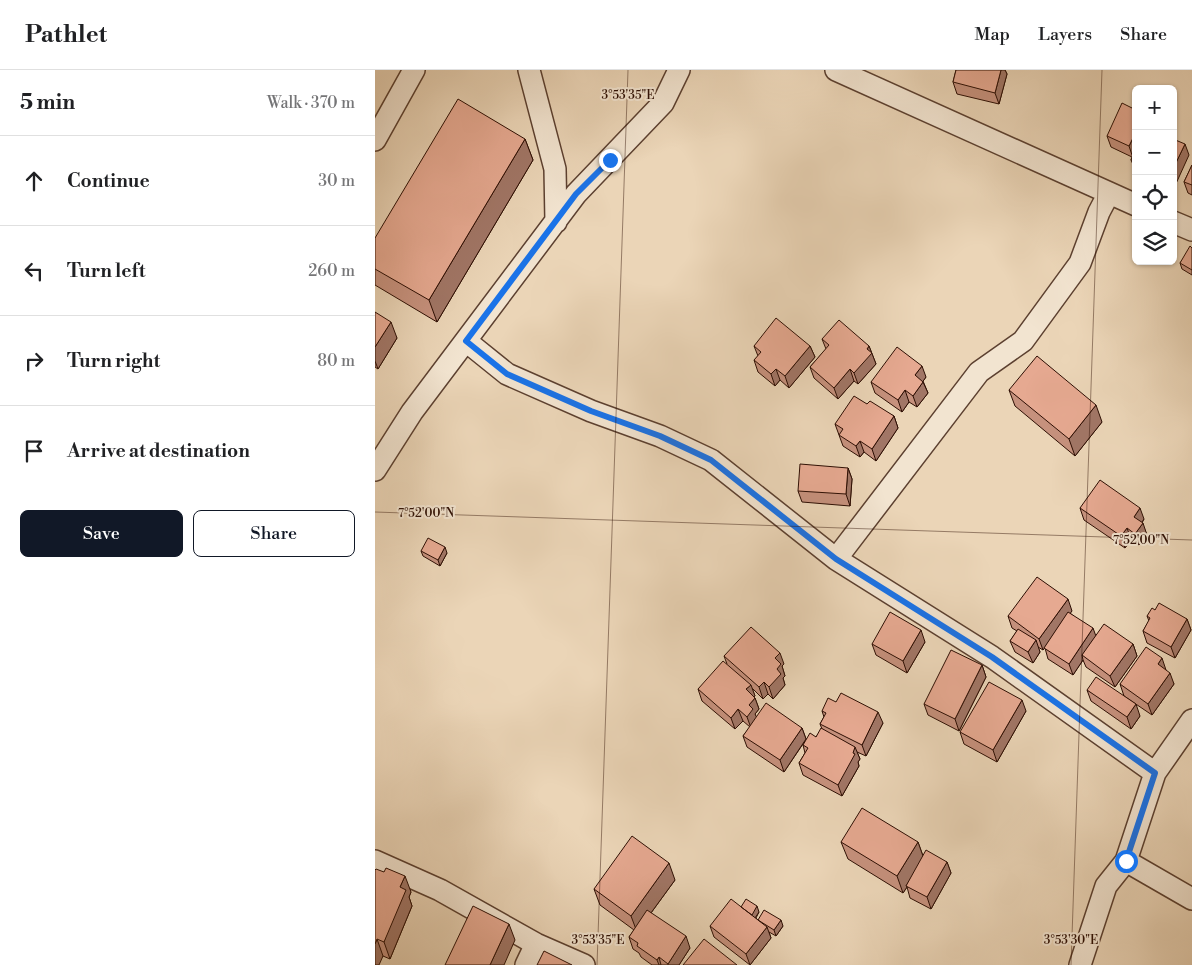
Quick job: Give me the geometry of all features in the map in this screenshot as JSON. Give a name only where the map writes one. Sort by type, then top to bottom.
[{"type":"street","points":[[375,140],[414,70]]},
{"type":"street","points":[[529,70],[555,169],[556,222]]},
{"type":"street","points":[[375,470],[412,412],[576,194],[663,103],[679,70]]},
{"type":"street","points":[[835,70],[1132,203]]},
{"type":"street","points":[[836,559],[979,372],[1023,341],[1080,263],[1099,212],[1109,193]]},
{"type":"street","points":[[1177,224],[1192,230]]},
{"type":"street","points":[[466,341],[507,374],[591,411],[660,436],[711,460],[836,559],[992,657],[1155,773]]},
{"type":"street","points":[[1083,964],[1106,886],[1126,861],[1155,773],[1192,720]]},
{"type":"street","points":[[375,861],[440,890],[536,944],[584,965]]},
{"type":"street","points":[[1126,861],[1192,899]]},
{"type":"street","points":[[527,965],[536,944]]},
{"type":"building","points":[[956,70],[1001,70],[995,93],[953,82]]},
{"type":"building","points":[[458,99],[525,139],[429,300],[375,269],[375,238]]},
{"type":"building","points":[[1122,103],[1132,108],[1132,140],[1129,146],[1107,136]]},
{"type":"building","points":[[1177,141],[1185,144],[1177,161]]},
{"type":"building","points":[[1192,165],[1192,185],[1184,182]]},
{"type":"building","points":[[1190,246],[1192,248],[1192,270],[1180,263]]},
{"type":"building","points":[[375,312],[391,322],[375,347]]},
{"type":"building","points":[[776,318],[810,346],[785,376],[776,369],[771,374],[754,360],[761,352],[754,346]]},
{"type":"building","points":[[839,320],[869,346],[867,349],[872,353],[854,373],[850,369],[834,388],[810,367],[829,345],[822,339]]},
{"type":"building","points":[[897,347],[922,366],[915,375],[923,382],[913,396],[905,390],[898,400],[871,382]]},
{"type":"building","points":[[1037,356],[1096,405],[1069,439],[1009,390]]},
{"type":"building","points":[[854,396],[867,404],[870,401],[894,416],[872,449],[860,441],[856,446],[839,435],[843,429],[835,424]]},
{"type":"building","points":[[800,464],[848,468],[846,494],[798,491]]},
{"type":"building","points":[[1100,480],[1140,508],[1134,517],[1143,523],[1135,534],[1127,528],[1121,536],[1080,508]]},
{"type":"building","points":[[428,538],[445,547],[438,560],[421,551]]},
{"type":"building","points":[[1037,577],[1068,599],[1039,639],[1008,616]]},
{"type":"building","points":[[1159,603],[1187,619],[1171,647],[1143,631],[1150,618],[1147,616],[1152,608],[1155,610]]},
{"type":"building","points":[[890,612],[921,630],[903,661],[872,644]]},
{"type":"building","points":[[1068,612],[1093,628],[1069,664],[1044,648]]},
{"type":"building","points":[[1104,624],[1133,644],[1110,676],[1082,655]]},
{"type":"building","points":[[751,627],[780,653],[775,658],[781,664],[777,669],[781,674],[769,687],[764,682],[759,687],[724,656]]},
{"type":"building","points":[[1018,629],[1036,640],[1028,652],[1010,641]]},
{"type":"building","points":[[1146,647],[1162,658],[1158,664],[1170,673],[1148,704],[1120,684]]},
{"type":"building","points":[[951,650],[982,665],[955,719],[924,704]]},
{"type":"building","points":[[723,661],[751,685],[746,689],[755,698],[749,705],[753,709],[747,717],[738,709],[731,718],[698,689]]},
{"type":"building","points":[[1096,677],[1136,704],[1127,717],[1087,690]]},
{"type":"building","points":[[989,682],[1022,700],[993,750],[960,732]]},
{"type":"building","points":[[841,693],[878,712],[862,745],[820,724],[826,713],[822,711],[828,698],[836,702]]},
{"type":"building","points":[[766,703],[802,728],[780,760],[743,736]]},
{"type":"building","points":[[821,728],[855,747],[853,753],[855,754],[838,785],[799,763],[808,748],[803,745],[810,733],[816,737]]},
{"type":"building","points":[[862,808],[918,842],[897,876],[841,842]]},
{"type":"building","points":[[632,836],[669,863],[631,916],[594,889]]},
{"type":"building","points":[[926,850],[947,862],[927,897],[906,886]]},
{"type":"building","points":[[386,868],[405,876],[400,887],[406,890],[384,942],[377,939],[375,944],[375,870],[384,872]]},
{"type":"building","points":[[731,899],[767,927],[746,954],[710,926]]},
{"type":"building","points":[[746,899],[757,906],[752,915],[741,907]]},
{"type":"building","points":[[473,906],[509,924],[490,965],[445,965]]},
{"type":"building","points":[[647,910],[686,936],[668,964],[659,957],[657,960],[637,946],[638,943],[629,937]]},
{"type":"building","points":[[764,910],[781,920],[774,930],[758,920]]},
{"type":"building","points":[[704,939],[737,965],[683,965]]},
{"type":"building","points":[[544,951],[572,965],[537,965]]},
{"type":"route","points":[[610,160],[576,194],[466,341],[507,374],[591,411],[660,436],[711,460],[836,559],[992,657],[1155,773],[1126,861]]}]
